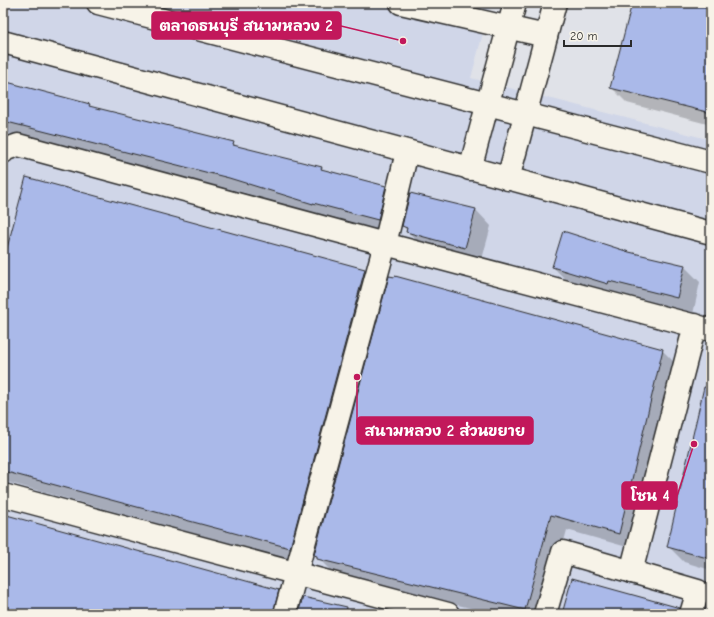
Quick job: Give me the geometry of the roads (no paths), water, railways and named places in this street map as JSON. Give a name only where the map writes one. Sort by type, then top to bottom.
[{"type":"street","points":[[98,3],[711,162]]},
{"type":"street","points":[[401,3],[546,36]]},
{"type":"street","points":[[470,169],[515,3]]},
{"type":"street","points":[[508,179],[555,3]]},
{"type":"street","points":[[3,42],[711,233]]},
{"type":"street","points":[[3,152],[4,150],[18,145],[703,328],[631,572]]},
{"type":"street","points":[[285,614],[385,244],[407,152]]},
{"type":"street","points":[[3,496],[448,614]]},
{"type":"street","points":[[545,614],[563,552],[698,591],[691,614]]},
{"type":"place","name":"ตลาดธนบุรี สนามหลวง 2","points":[[403,41]]},
{"type":"place","name":"สนามหลวง 2 ส่วนขยาย","points":[[357,377]]},
{"type":"place","name":"โซน 4","points":[[694,444]]}]
